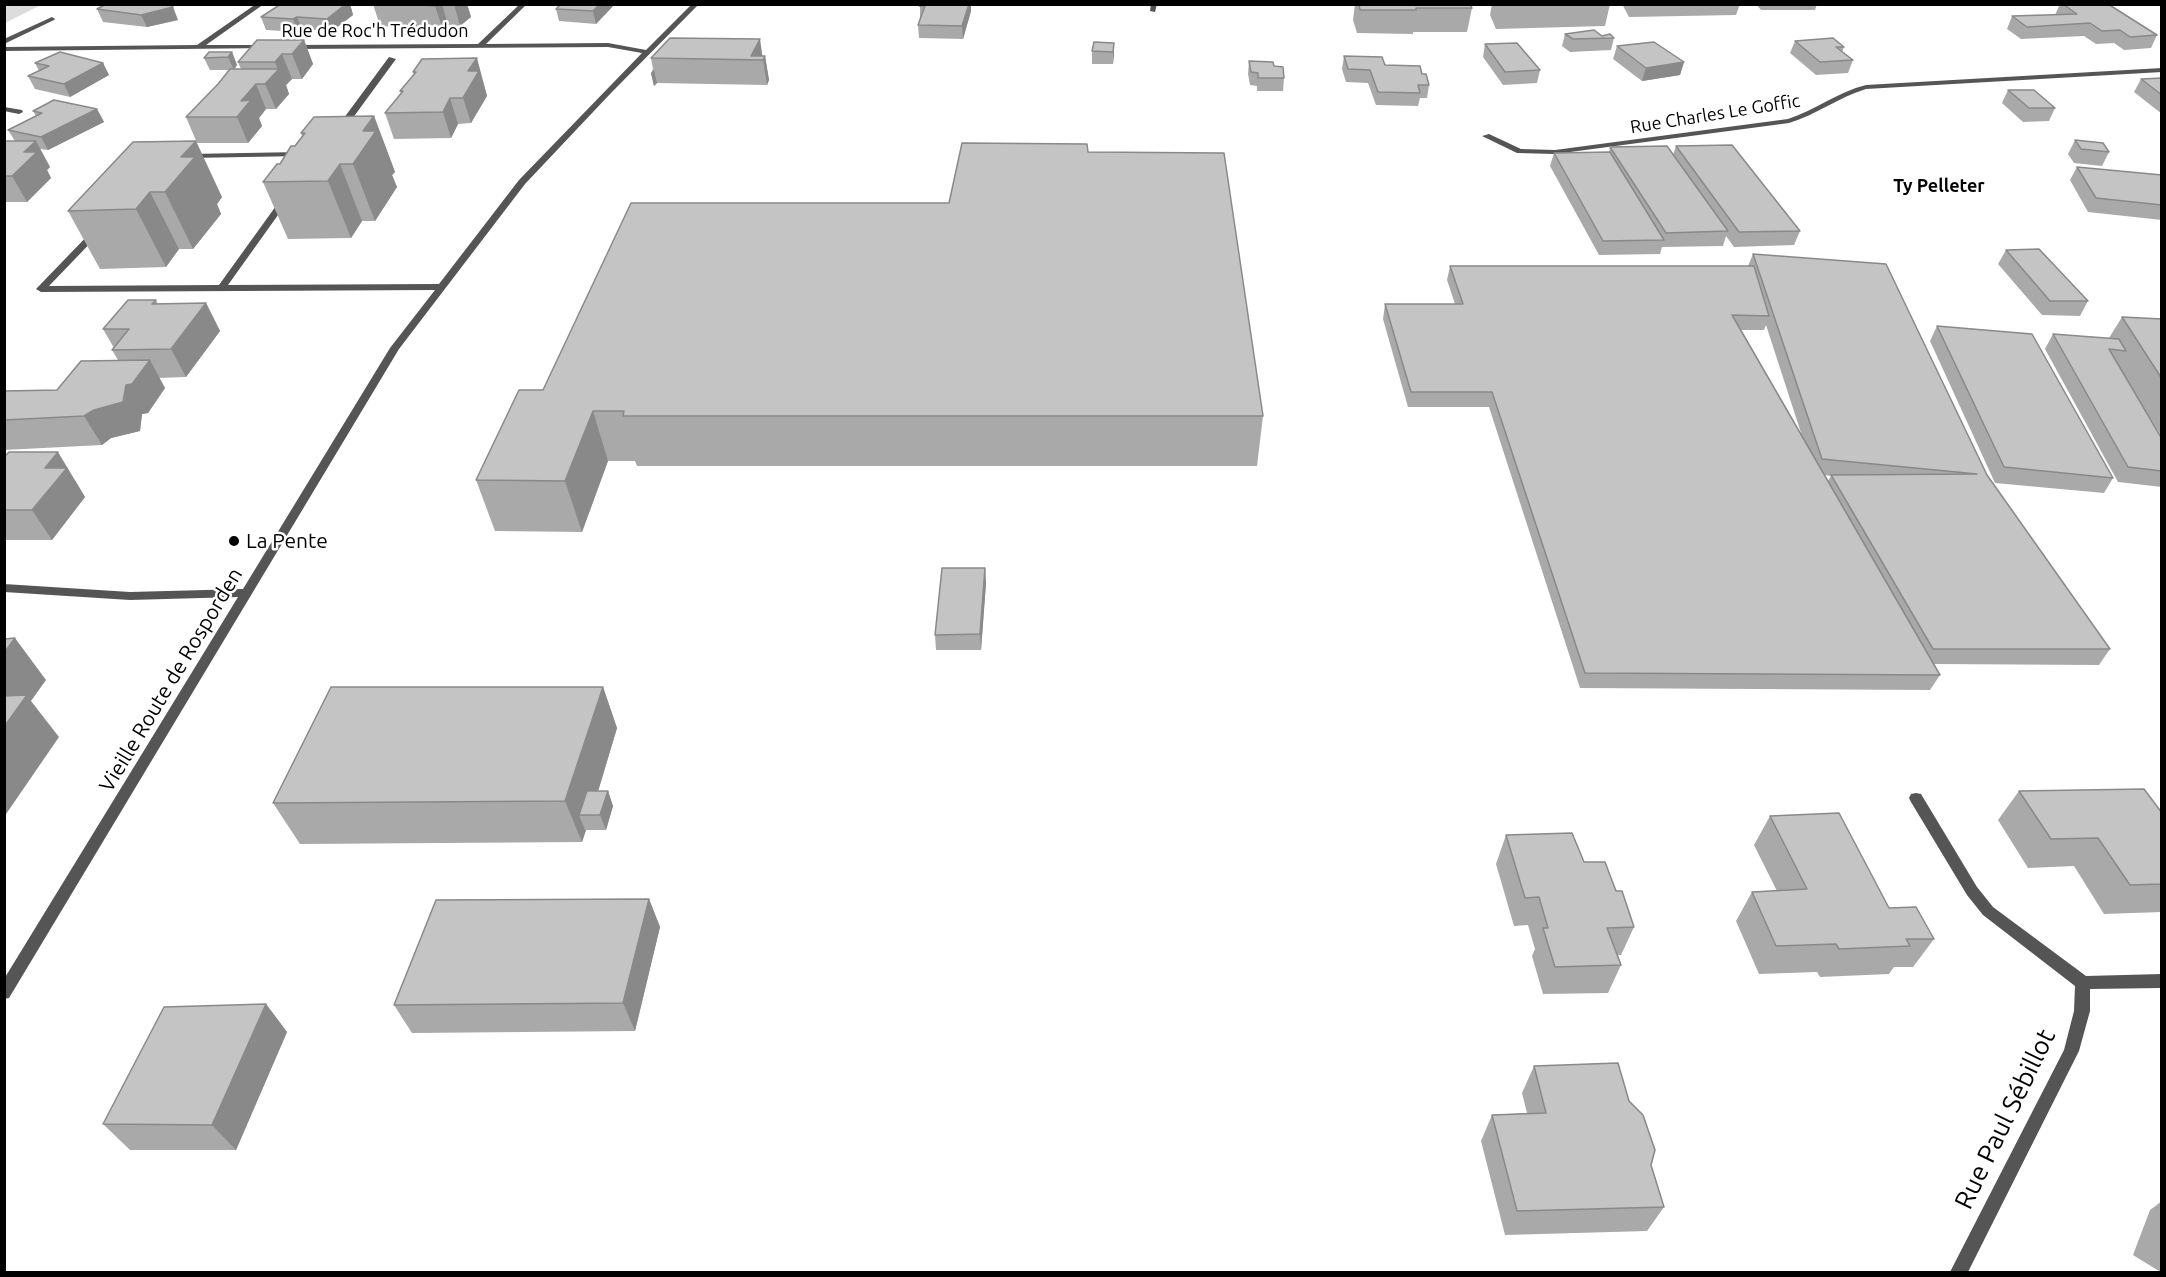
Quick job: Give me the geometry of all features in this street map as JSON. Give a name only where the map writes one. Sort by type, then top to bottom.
[{"type":"street","name":"Rue de Roc'h Trédudon","points":[[198,47],[261,4]]},
{"type":"street","name":"Rue de Roc'h Trédudon","points":[[480,46],[524,4]]},
{"type":"street","name":"Vieille Route de Rosporden","points":[[4,993],[395,348],[522,182],[696,4]]},
{"type":"street","points":[[4,42],[52,19]]},
{"type":"street","name":"Rue de Roc'h Trédudon","points":[[4,49],[608,45],[648,52]]},
{"type":"street","points":[[336,134],[392,59]]},
{"type":"street","name":"Rue Charles Le Goffic","points":[[1486,136],[1520,151],[1555,152],[1789,121],[1818,111],[1849,91],[1866,87],[2162,70]]},
{"type":"street","points":[[4,109],[19,112]]},
{"type":"street","points":[[178,156],[307,154],[308,160]]},
{"type":"street","points":[[222,288],[290,194]]},
{"type":"street","points":[[104,223],[41,289],[440,287]]},
{"type":"street","points":[[4,588],[158,596],[247,593]]},
{"type":"street","points":[[1916,798],[1972,891],[1988,911],[2083,983],[2162,981]]},
{"type":"street","name":"Rue Paul Sébillot","points":[[1959,1272],[2071,1051],[2082,1011],[2083,983]]},
{"type":"shaded area","points":[[5,4],[41,4],[41,5],[5,23]]},
{"type":"building","points":[[106,4],[170,4],[173,7],[141,15],[97,9]]},
{"type":"building","points":[[281,4],[346,4],[327,19],[261,17]]},
{"type":"building","points":[[407,4],[437,4],[435,6]]},
{"type":"building","points":[[561,4],[600,4],[593,11],[556,9]]},
{"type":"building","points":[[920,4],[969,4],[962,26],[918,25],[925,6],[919,6]]},
{"type":"building","points":[[1359,4],[1470,4],[1472,8],[1360,10]]},
{"type":"building","points":[[2063,4],[2108,4],[2157,35],[2130,37],[2120,30],[2102,31],[2090,23],[2027,27],[2012,16],[2077,14]]},
{"type":"building","points":[[1594,30],[1602,36],[1610,34],[1614,38],[1573,39],[1565,34]]},
{"type":"building","points":[[670,38],[760,39],[751,56],[765,56],[763,60],[651,58]]},
{"type":"building","points":[[1833,38],[1844,47],[1836,47],[1853,60],[1820,62],[1795,41]]},
{"type":"building","points":[[257,40],[304,40],[292,54],[282,54],[275,62],[238,62]]},
{"type":"building","points":[[1094,42],[1114,43],[1113,52],[1092,51]]},
{"type":"building","points":[[1654,42],[1684,62],[1646,68],[1617,46]]},
{"type":"building","points":[[1517,43],[1540,70],[1505,72],[1485,44]]},
{"type":"building","points":[[60,52],[103,63],[64,84],[28,76],[49,66],[35,63]]},
{"type":"building","points":[[209,52],[232,52],[228,57],[204,58]]},
{"type":"building","points":[[1344,56],[1382,57],[1385,65],[1420,66],[1422,74],[1426,74],[1429,85],[1418,85],[1420,93],[1378,92],[1370,70],[1348,69]]},
{"type":"building","points":[[477,58],[468,71],[479,71],[463,98],[450,98],[443,112],[385,113],[403,91],[400,91],[416,72],[413,72],[422,59]]},
{"type":"building","points":[[1249,61],[1273,62],[1274,66],[1283,67],[1284,78],[1258,78],[1258,73],[1251,72]]},
{"type":"building","points":[[230,69],[279,69],[265,84],[256,84],[241,101],[251,100],[237,117],[186,117],[218,84]]},
{"type":"building","points":[[2162,78],[2162,95],[2141,79]]},
{"type":"building","points":[[2008,90],[2034,90],[2055,108],[2029,108]]},
{"type":"building","points":[[54,100],[97,109],[41,137],[8,130],[42,113],[33,111]]},
{"type":"building","points":[[374,116],[363,131],[376,131],[353,164],[340,164],[328,181],[263,182],[277,164],[280,164],[291,146],[295,146],[305,133],[301,133],[314,117]]},
{"type":"building","points":[[2075,140],[2103,143],[2109,152],[2081,149]]},
{"type":"building","points":[[4,141],[36,141],[24,152],[37,152],[12,176],[4,176]]},
{"type":"building","points":[[196,141],[181,157],[195,157],[165,192],[150,192],[136,209],[68,211],[133,142]]},
{"type":"building","points":[[962,143],[1087,144],[1088,152],[1224,153],[1263,416],[623,416],[624,411],[593,411],[565,481],[476,480],[519,390],[543,390],[631,203],[949,203]]},
{"type":"building","points":[[1732,145],[1800,231],[1739,232],[1676,146]]},
{"type":"building","points":[[1667,146],[1728,231],[1666,233],[1610,147]]},
{"type":"building","points":[[1610,152],[1664,240],[1603,241],[1554,153]]},
{"type":"building","points":[[2077,167],[2162,175],[2162,205],[2096,198]]},
{"type":"building","points":[[2039,249],[2088,301],[2050,301],[2006,250]]},
{"type":"building","points":[[1753,254],[1886,264],[1987,475],[2110,649],[1933,649],[1831,475],[1977,474],[1822,459]]},
{"type":"building","points":[[1450,266],[1754,266],[1769,316],[1732,315],[1940,675],[1585,673],[1492,392],[1411,392],[1385,304],[1463,304]]},
{"type":"building","points":[[128,300],[156,300],[152,304],[206,303],[171,349],[112,350],[129,329],[103,329]]},
{"type":"building","points":[[2122,317],[2162,319],[2162,379]]},
{"type":"building","points":[[1937,326],[2032,334],[2113,478],[2004,467]]},
{"type":"building","points":[[2053,334],[2119,339],[2126,351],[2109,349],[2162,439],[2162,471],[2128,467]]},
{"type":"building","points":[[150,360],[132,384],[126,385],[123,402],[94,410],[84,416],[4,420],[4,391],[57,390],[81,361]]},
{"type":"building","points":[[9,452],[58,452],[45,468],[67,468],[32,510],[4,510],[4,457]]},
{"type":"building","points":[[942,568],[985,568],[980,634],[935,635]]},
{"type":"building","points":[[15,638],[4,653],[4,639]]},
{"type":"building","points":[[331,687],[603,687],[565,801],[273,803]]},
{"type":"building","points":[[27,695],[4,727],[4,696]]},
{"type":"building","points":[[2144,789],[2162,813],[2162,884],[2130,885],[2098,838],[2051,839],[2019,791]]},
{"type":"building","points":[[587,791],[608,791],[600,815],[579,815]]},
{"type":"building","points":[[1839,813],[1889,908],[1916,907],[1934,939],[1906,939],[1910,946],[1839,949],[1836,944],[1776,946],[1752,892],[1807,889],[1770,816]]},
{"type":"building","points":[[1572,833],[1584,862],[1605,862],[1616,891],[1622,891],[1634,927],[1607,928],[1621,965],[1555,967],[1543,928],[1548,928],[1539,897],[1525,898],[1506,835]]},
{"type":"building","points":[[649,899],[623,1003],[394,1005],[436,900]]},
{"type":"building","points":[[266,1004],[212,1125],[103,1124],[164,1007]]},
{"type":"building","points":[[1618,1063],[1629,1101],[1643,1115],[1655,1150],[1651,1165],[1664,1207],[1517,1211],[1492,1115],[1546,1113],[1534,1066]]},
{"type":"place","name":"La Pente","points":[[234,541]]},
{"type":"district","name":"Ty Pelleter","points":[[1939,186]]}]
